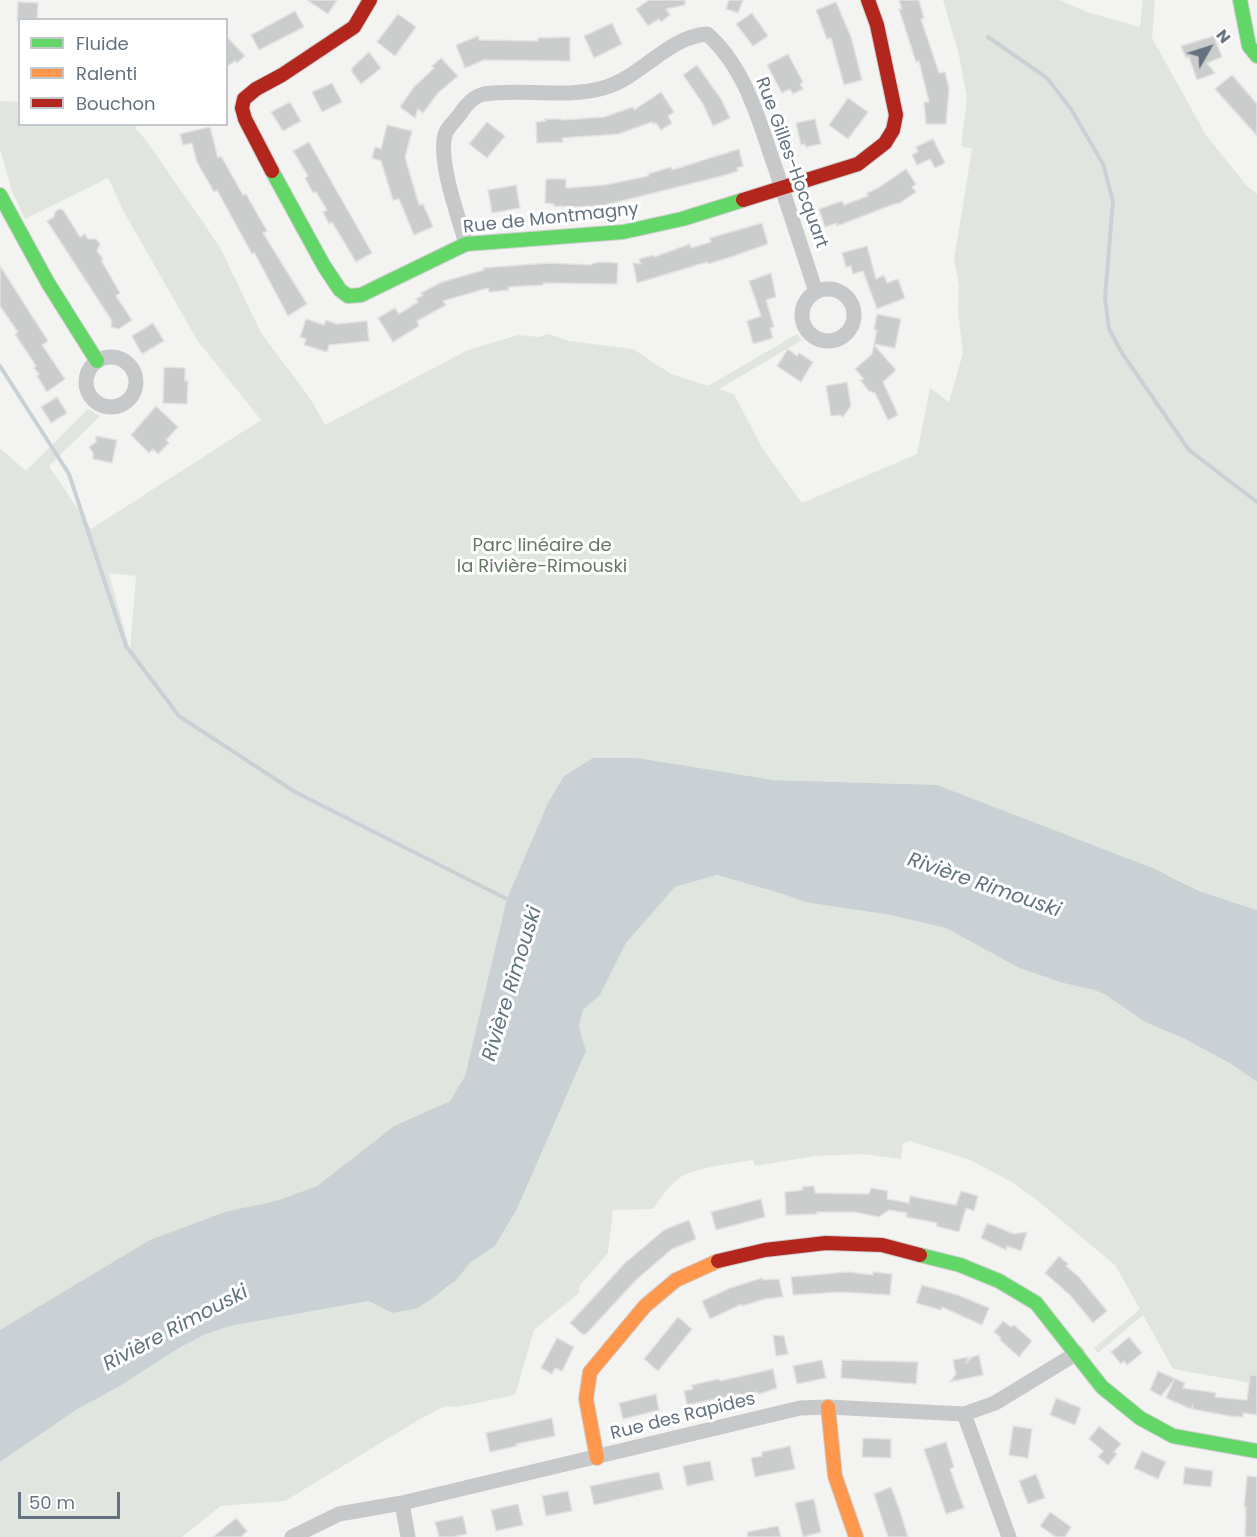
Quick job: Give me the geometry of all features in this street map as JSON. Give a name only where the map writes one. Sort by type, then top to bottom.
[{"type":"street","name":"Rue de Montmagny","points":[[370,0],[354,27],[282,75],[256,89],[244,99],[242,108],[245,119],[324,266],[340,290],[348,296],[361,295],[466,244],[623,232],[682,219],[858,164],[885,143],[893,130],[896,115],[878,25],[868,0]]},
{"type":"street","points":[[1240,0],[1249,46],[1257,56]]},
{"type":"street","name":"Rue Gilles-Hocquart","points":[[466,244],[445,168],[444,143],[446,131],[467,104],[481,94],[566,93],[603,88],[625,78],[686,38],[707,34],[720,45],[734,64],[757,115],[816,292]]},
{"type":"street","points":[[0,195],[48,283],[97,361]]},
{"type":"street","points":[[597,1458],[586,1399],[590,1372],[645,1306],[676,1280],[713,1262],[765,1250],[826,1243],[882,1245],[960,1265],[999,1281],[1036,1304],[1102,1387],[1140,1418],[1173,1436],[1257,1451]]},
{"type":"street","name":"Rue des Rapides","points":[[292,1537],[339,1514],[402,1503],[800,1408],[828,1407],[964,1414],[995,1403],[1077,1353]]},
{"type":"street","points":[[828,1407],[835,1476],[856,1537]]},
{"type":"street","points":[[964,1414],[1009,1537]]},
{"type":"street","points":[[402,1503],[408,1537]]},
{"type":"green space","name":"Parc linéaire de la Rivière-Rimouski","points":[[943,0],[1059,0],[1090,13],[1140,27],[1143,0],[1155,0],[1152,38],[1206,135],[1247,186],[1257,194],[1257,910],[1199,891],[1170,876],[925,787],[902,784],[774,780],[692,767],[478,1021],[465,1076],[450,1101],[394,1126],[317,1186],[279,1200],[246,1207],[0,1338],[0,448],[26,471],[88,409],[100,416],[49,466],[91,529],[261,420],[197,340],[124,212],[108,178],[25,219],[12,191],[0,149],[0,101],[18,102],[18,126],[136,126],[220,247],[261,333],[310,398],[325,425],[468,350],[518,335],[539,337],[549,334],[569,341],[633,349],[671,374],[708,386],[797,334],[802,340],[719,389],[734,394],[762,448],[802,503],[917,454],[930,388],[949,402],[963,353],[958,310],[959,285],[954,260],[972,149],[961,146],[967,98],[959,55]],"holes":[[[109,573],[136,576],[130,650]]]},
{"type":"green space","points":[[717,875],[804,902],[890,915],[946,928],[1019,968],[1106,995],[1145,1022],[1185,1039],[1231,1064],[1257,1082],[1257,1384],[1173,1369],[1143,1315],[1098,1353],[1094,1348],[1140,1309],[1115,1265],[1012,1182],[970,1160],[910,1141],[903,1143],[901,1159],[863,1154],[815,1156],[755,1166],[753,1160],[684,1175],[671,1186],[653,1209],[613,1210],[608,1253],[580,1285],[579,1293],[534,1330],[515,1395],[457,1407],[445,1406],[285,1501],[221,1506],[182,1537],[0,1537],[0,1462],[76,1410],[120,1386],[179,1348],[206,1334],[230,1326],[370,1301],[392,1313],[416,1309],[447,1288],[470,1263],[495,1246],[517,1209],[586,1051],[579,1026],[583,1010],[600,995],[626,943],[675,887]]},
{"type":"water","name":"Rivière Rimouski","points":[[593,758],[637,758],[774,780],[937,785],[1155,869],[1199,891],[1257,910],[1257,1082],[1231,1064],[1185,1039],[1145,1022],[1106,995],[1019,968],[946,928],[890,915],[804,902],[717,875],[675,887],[626,943],[600,995],[583,1010],[579,1026],[586,1051],[517,1209],[495,1246],[470,1263],[456,1280],[416,1309],[392,1313],[369,1301],[230,1326],[206,1334],[76,1410],[0,1462],[0,1330],[150,1240],[225,1212],[279,1200],[317,1186],[394,1126],[450,1101],[465,1076],[507,899],[548,803],[564,776]]},
{"type":"building","points":[[307,0],[337,0],[328,14]]},
{"type":"building","points":[[649,0],[685,0],[685,5],[666,9],[670,15],[661,22],[659,19],[648,26],[636,9]]},
{"type":"building","points":[[729,0],[743,0],[738,13],[726,9]]},
{"type":"building","points":[[899,0],[919,0],[924,18],[921,19],[939,73],[945,72],[949,89],[946,124],[926,124],[924,102],[929,102],[919,61],[916,62],[899,9],[902,9]]},
{"type":"building","points":[[18,2],[38,3],[37,18],[18,18],[17,20]]},
{"type":"building","points":[[836,2],[851,37],[862,80],[844,85],[831,38],[827,39],[816,10]]},
{"type":"building","points":[[295,11],[304,27],[259,50],[251,35]]},
{"type":"building","points":[[752,13],[768,36],[753,46],[736,24]]},
{"type":"building","points":[[398,14],[416,27],[395,56],[377,42]]},
{"type":"building","points":[[612,23],[622,44],[594,58],[584,36]]},
{"type":"building","points":[[478,36],[479,40],[538,41],[538,38],[570,37],[570,61],[484,60],[465,68],[456,45]]},
{"type":"building","points":[[1214,36],[1222,57],[1207,63],[1215,73],[1197,80],[1189,57],[1186,58],[1181,46]]},
{"type":"building","points":[[228,38],[245,56],[237,63],[235,61],[228,66]]},
{"type":"building","points":[[369,52],[381,68],[361,84],[352,72],[352,68]]},
{"type":"building","points":[[788,54],[803,82],[800,84],[803,89],[793,94],[790,89],[782,93],[767,65]]},
{"type":"building","points":[[441,58],[458,76],[438,93],[423,113],[418,109],[415,118],[400,107],[414,87]]},
{"type":"building","points":[[697,65],[721,99],[730,118],[713,126],[703,104],[683,75]]},
{"type":"building","points":[[1232,75],[1257,104],[1257,136],[1215,89]]},
{"type":"building","points":[[332,83],[342,102],[322,112],[312,92]]},
{"type":"building","points":[[661,92],[674,112],[668,116],[672,123],[661,130],[656,123],[652,122],[618,134],[562,138],[563,142],[537,143],[536,122],[546,121],[545,119],[604,117],[633,107],[634,110]]},
{"type":"building","points":[[848,98],[868,112],[848,139],[829,125]]},
{"type":"building","points":[[290,102],[301,121],[283,131],[271,112]]},
{"type":"building","points":[[815,119],[821,144],[806,147],[805,144],[801,145],[796,123]]},
{"type":"building","points":[[487,122],[505,136],[487,158],[469,144]]},
{"type":"building","points":[[387,125],[412,131],[405,157],[419,205],[423,204],[433,227],[414,235],[399,199],[393,200],[381,161],[372,158],[375,147],[381,149]]},
{"type":"building","points":[[210,127],[218,158],[221,156],[243,195],[246,194],[267,231],[263,233],[307,304],[288,316],[254,252],[252,254],[217,190],[214,192],[197,162],[192,143],[183,145],[180,134]]},
{"type":"building","points":[[933,139],[945,163],[935,168],[930,159],[917,165],[912,155],[918,152],[916,147]]},
{"type":"building","points":[[309,142],[372,253],[356,262],[332,222],[329,224],[323,212],[327,210],[316,192],[313,193],[305,178],[308,176],[293,151]]},
{"type":"building","points":[[739,149],[743,166],[737,168],[738,171],[726,175],[605,205],[579,207],[554,206],[554,204],[545,203],[546,179],[566,179],[566,188],[605,185],[649,176],[648,174],[671,167],[672,170]]},
{"type":"building","points":[[906,169],[916,184],[912,187],[916,192],[898,204],[837,226],[837,223],[825,227],[819,209],[842,201],[844,205],[868,196],[867,193]]},
{"type":"building","points":[[516,185],[520,208],[492,213],[488,190]]},
{"type":"building","points":[[59,209],[63,210],[80,237],[85,234],[88,239],[96,239],[100,244],[97,251],[120,293],[116,296],[132,320],[119,329],[111,327],[112,321],[47,221],[54,217],[55,212]]},
{"type":"building","points":[[762,223],[768,244],[708,264],[707,262],[637,283],[633,263],[641,264],[639,259],[654,255],[654,257],[690,244],[691,248],[711,242],[710,238]]},
{"type":"building","points":[[867,246],[876,279],[884,275],[887,283],[898,279],[905,298],[877,309],[863,271],[853,274],[851,266],[846,267],[842,253]]},
{"type":"building","points":[[600,262],[618,263],[617,284],[543,283],[543,285],[508,287],[509,290],[489,292],[488,288],[443,301],[446,305],[417,321],[419,326],[393,342],[378,318],[395,308],[399,314],[418,302],[416,299],[423,295],[421,293],[442,282],[484,270],[483,268],[548,263],[591,265]]},
{"type":"building","points":[[0,266],[48,341],[42,345],[65,379],[47,392],[37,376],[39,374],[34,368],[36,366],[15,334],[18,332],[0,306]]},
{"type":"building","points":[[771,273],[776,297],[766,300],[774,327],[770,328],[773,338],[753,344],[747,321],[761,316],[749,281]]},
{"type":"building","points":[[877,314],[901,319],[895,348],[874,344]]},
{"type":"building","points":[[306,319],[324,325],[326,320],[337,324],[367,321],[369,341],[329,345],[327,352],[304,345],[306,339],[300,337]]},
{"type":"building","points":[[153,323],[164,341],[142,354],[132,336]]},
{"type":"building","points":[[874,345],[896,370],[883,382],[898,415],[888,420],[875,393],[869,391],[860,380],[864,379],[855,369],[872,354]]},
{"type":"building","points":[[788,349],[797,356],[799,353],[813,362],[801,382],[777,366]]},
{"type":"building","points":[[164,367],[185,368],[185,381],[188,381],[187,404],[163,403]]},
{"type":"building","points":[[847,382],[851,406],[843,417],[831,416],[826,386]]},
{"type":"building","points":[[57,397],[67,413],[51,423],[41,407]]},
{"type":"building","points":[[156,406],[178,427],[166,440],[169,443],[158,454],[153,449],[149,453],[131,435]]},
{"type":"building","points":[[96,436],[117,440],[112,463],[93,459],[93,453],[89,447],[96,442]]},
{"type":"building","points":[[814,1186],[815,1193],[869,1194],[871,1188],[888,1191],[887,1199],[909,1203],[910,1196],[956,1205],[961,1191],[978,1196],[974,1211],[966,1208],[959,1232],[936,1226],[937,1223],[906,1217],[907,1213],[889,1210],[879,1217],[855,1212],[786,1215],[785,1192]]},
{"type":"building","points":[[761,1199],[765,1217],[716,1230],[711,1212]]},
{"type":"building","points":[[689,1220],[696,1239],[672,1249],[637,1279],[586,1334],[582,1334],[570,1323],[625,1263],[664,1230]]},
{"type":"building","points":[[987,1223],[1014,1234],[1027,1232],[1021,1251],[1007,1246],[1006,1250],[981,1238]]},
{"type":"building","points":[[1059,1256],[1107,1311],[1093,1323],[1071,1296],[1045,1273]]},
{"type":"building","points":[[848,1272],[873,1275],[873,1272],[892,1274],[890,1295],[841,1292],[793,1295],[791,1277]]},
{"type":"building","points":[[762,1278],[763,1280],[779,1279],[783,1297],[765,1299],[742,1306],[742,1304],[710,1319],[702,1301],[730,1288]]},
{"type":"building","points":[[922,1285],[958,1295],[989,1308],[982,1325],[942,1307],[941,1310],[916,1303]]},
{"type":"building","points":[[678,1317],[692,1329],[658,1371],[644,1359]]},
{"type":"building","points":[[1003,1321],[1011,1327],[1014,1325],[1032,1341],[1019,1357],[994,1332]]},
{"type":"building","points":[[773,1335],[784,1336],[788,1354],[776,1356]]},
{"type":"building","points":[[1129,1337],[1142,1353],[1127,1365],[1124,1361],[1121,1364],[1111,1352]]},
{"type":"building","points":[[557,1338],[574,1347],[562,1371],[555,1368],[552,1374],[541,1368]]},
{"type":"building","points":[[979,1355],[983,1375],[950,1382],[956,1374],[953,1360],[969,1357],[966,1363],[972,1357]]},
{"type":"building","points":[[822,1360],[826,1378],[797,1384],[793,1366]]},
{"type":"building","points":[[842,1360],[918,1362],[916,1384],[841,1378]]},
{"type":"building","points":[[773,1369],[777,1388],[759,1394],[757,1392],[740,1396],[740,1394],[687,1405],[684,1391],[693,1389],[692,1385]]},
{"type":"building","points":[[1158,1371],[1185,1383],[1183,1388],[1216,1393],[1215,1397],[1247,1400],[1250,1375],[1257,1375],[1257,1415],[1243,1413],[1243,1417],[1229,1416],[1192,1409],[1193,1405],[1191,1409],[1166,1398],[1174,1380],[1161,1396],[1150,1390]]},
{"type":"building","points":[[656,1394],[659,1410],[623,1419],[619,1403]]},
{"type":"building","points":[[1056,1398],[1081,1408],[1075,1425],[1050,1415]]},
{"type":"building","points":[[552,1418],[555,1436],[490,1452],[486,1433]]},
{"type":"building","points":[[1013,1426],[1032,1429],[1028,1458],[1009,1455]]},
{"type":"building","points":[[1099,1426],[1121,1444],[1114,1452],[1117,1454],[1108,1465],[1098,1457],[1103,1451],[1089,1439]]},
{"type":"building","points":[[863,1438],[891,1439],[891,1458],[862,1457]]},
{"type":"building","points":[[946,1442],[954,1467],[950,1469],[964,1508],[946,1514],[924,1449]]},
{"type":"building","points":[[790,1446],[795,1469],[755,1477],[751,1458],[762,1456],[762,1452]]},
{"type":"building","points":[[1142,1451],[1166,1462],[1158,1479],[1134,1468]]},
{"type":"building","points":[[710,1461],[714,1480],[687,1486],[683,1466]]},
{"type":"building","points":[[1185,1467],[1213,1471],[1211,1487],[1183,1484]]},
{"type":"building","points":[[659,1472],[663,1489],[594,1505],[590,1486]]},
{"type":"building","points":[[1036,1474],[1045,1498],[1028,1504],[1019,1481]]},
{"type":"building","points":[[1247,1476],[1257,1477],[1257,1537],[1245,1537],[1246,1507],[1244,1507]]},
{"type":"building","points":[[891,1487],[908,1537],[888,1537],[874,1494]]},
{"type":"building","points":[[568,1491],[572,1511],[546,1516],[542,1496]]},
{"type":"building","points":[[814,1499],[821,1532],[803,1537],[795,1503]]},
{"type":"building","points":[[518,1504],[523,1525],[496,1531],[491,1510]]},
{"type":"building","points":[[1050,1512],[1071,1527],[1065,1537],[1056,1537],[1040,1526]]},
{"type":"building","points":[[463,1516],[467,1534],[439,1537],[435,1522]]},
{"type":"building","points":[[236,1518],[247,1531],[241,1537],[213,1537]]},
{"type":"building","points":[[778,1526],[781,1537],[748,1537],[747,1532]]},
{"type":"waterway","points":[[988,37],[1047,78],[1071,109],[1103,164],[1113,201],[1105,298],[1109,329],[1122,353],[1189,450],[1257,502]]},
{"type":"waterway","points":[[0,366],[69,474],[126,646],[179,716],[295,792],[507,899]]},
{"type":"traffic: fast","points":[[1240,0],[1249,46],[1257,56]]},
{"type":"traffic: fast","points":[[272,171],[324,266],[340,290],[348,296],[361,295],[466,244],[623,232],[682,219],[743,200]]},
{"type":"traffic: fast","points":[[0,195],[48,283],[97,361]]},
{"type":"traffic: fast","points":[[920,1255],[960,1265],[999,1281],[1036,1303],[1102,1387],[1140,1418],[1173,1436],[1257,1451]]},
{"type":"traffic: slow","points":[[597,1458],[586,1399],[590,1372],[645,1306],[676,1280],[718,1261]]},
{"type":"traffic: slow","points":[[828,1407],[835,1476],[856,1537]]},
{"type":"traffic: jam","points":[[272,171],[245,119],[242,108],[244,99],[354,27],[370,0]]},
{"type":"traffic: jam","points":[[743,200],[858,164],[885,143],[893,130],[896,115],[877,25],[868,0]]},
{"type":"traffic: jam","points":[[718,1261],[765,1250],[826,1243],[882,1245],[920,1255]]}]
